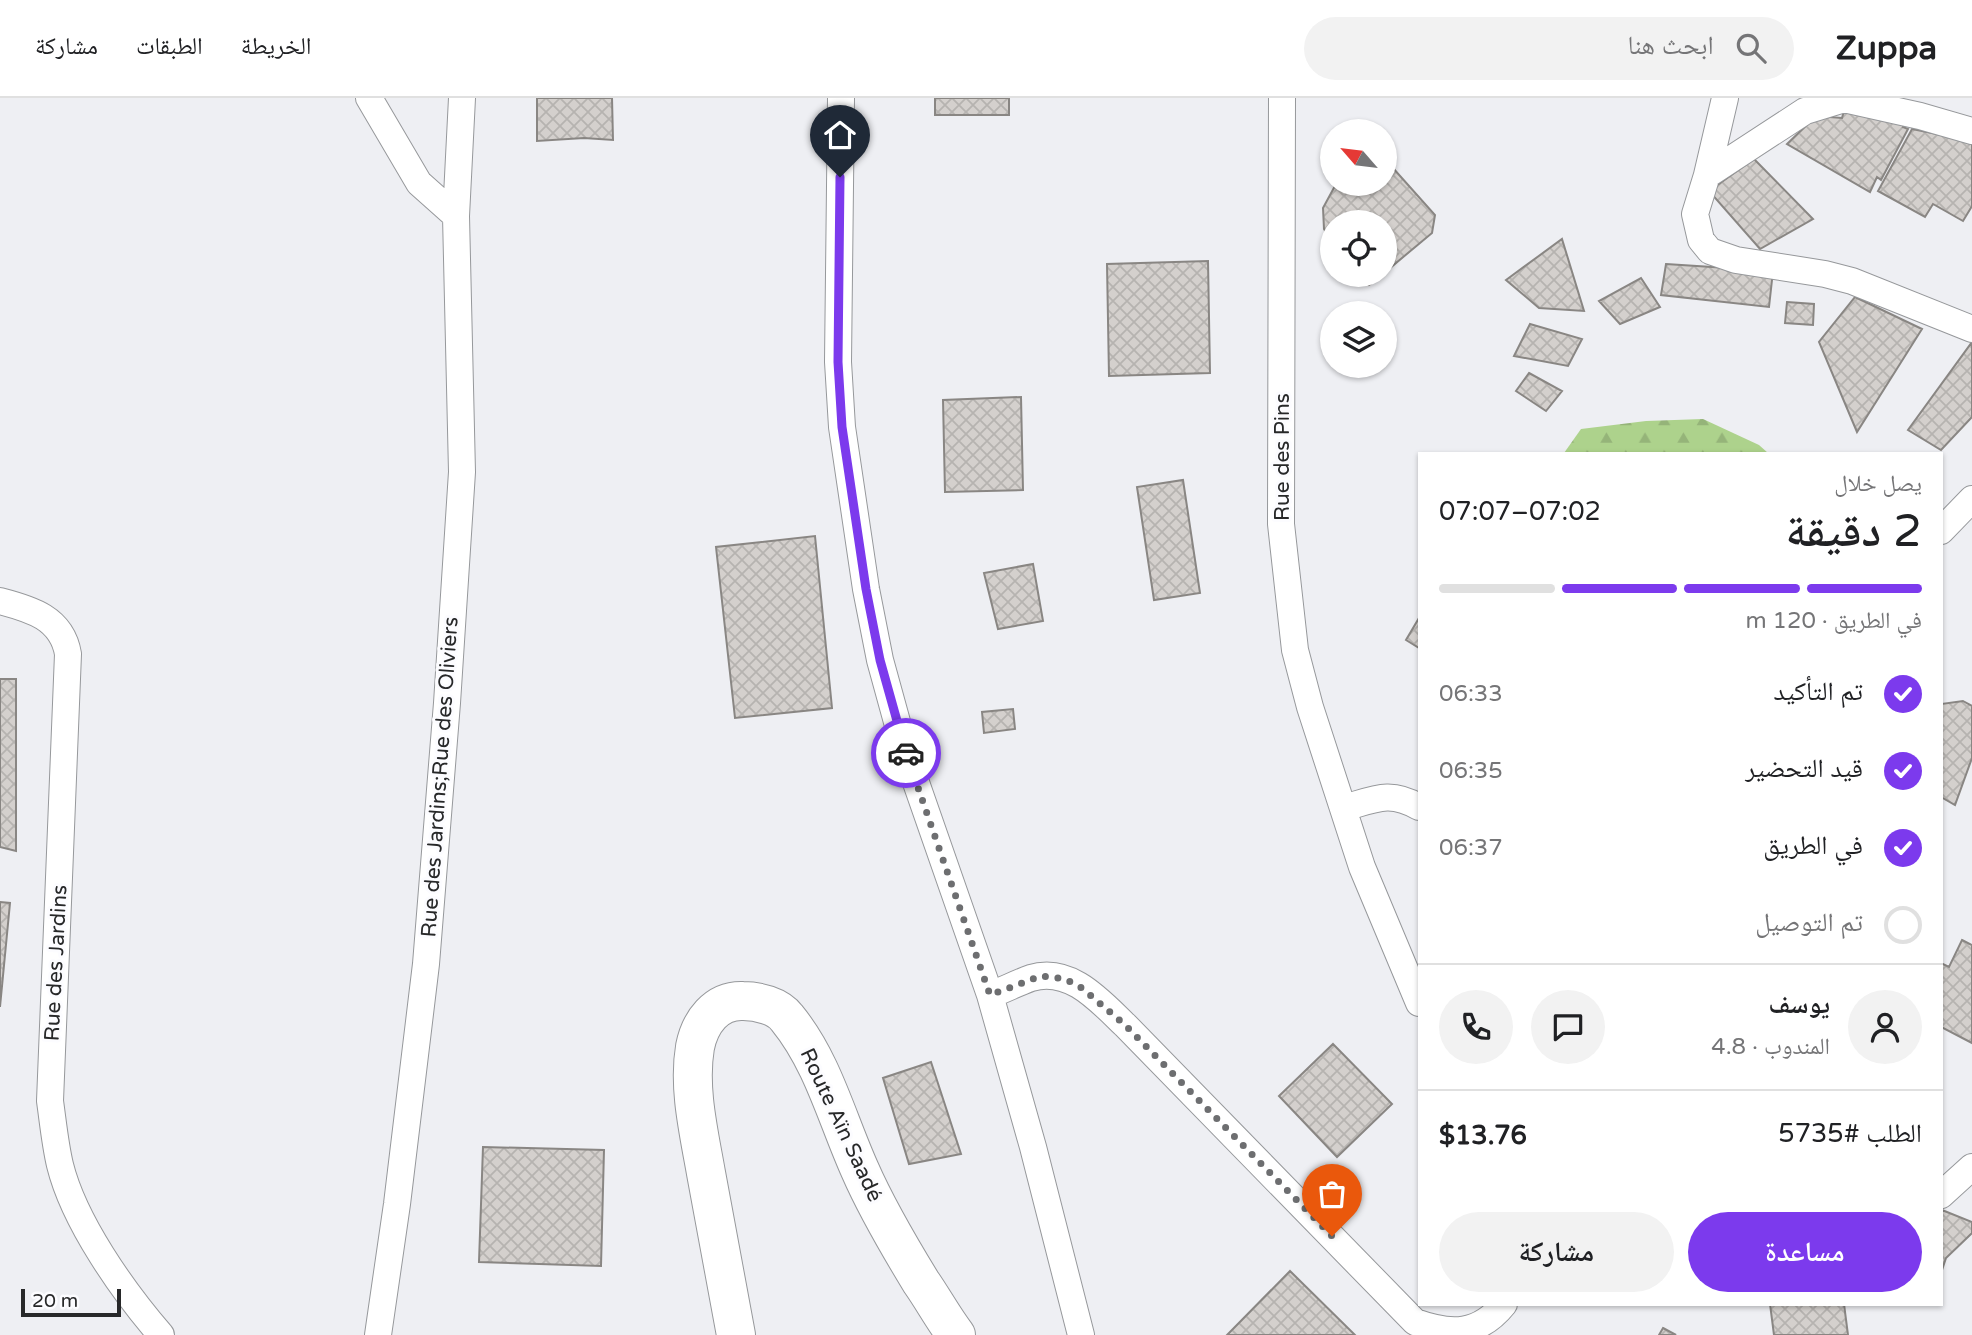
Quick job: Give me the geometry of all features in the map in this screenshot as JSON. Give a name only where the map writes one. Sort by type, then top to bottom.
[{"type":"street","points":[[369,98],[419,183],[456,216]]},
{"type":"street","name":"Rue des Jardins;Rue des Oliviers","points":[[378,1335],[426,964],[447,703],[462,472],[456,216],[462,98]]},
{"type":"street","points":[[841,98],[838,362],[842,427],[864,576],[880,660],[905,751],[990,995],[1081,1335]]},
{"type":"street","name":"Rue des Pins","points":[[1282,98],[1282,524],[1295,650],[1310,707],[1366,876],[1418,1001]]},
{"type":"street","points":[[1725,98],[1695,214],[1702,240],[1710,251],[1736,260],[1853,281],[1972,328]]},
{"type":"street","points":[[1707,175],[1805,111],[1844,99],[1972,131]]},
{"type":"street","name":"Rue des Jardins","points":[[0,601],[33,611],[50,620],[63,636],[68,654],[50,1101],[61,1167],[79,1215],[140,1310],[161,1335]]},
{"type":"street","points":[[1344,808],[1383,796],[1403,798],[1418,806]]},
{"type":"street","points":[[990,995],[1041,976],[1065,979],[1082,988],[1125,1025],[1415,1322],[1432,1332],[1447,1335],[1469,1334],[1494,1318],[1503,1306]]},
{"type":"street","name":"Route Aïn Saadé","points":[[736,1335],[696,1117],[694,1063],[698,1036],[709,1015],[729,1001],[745,1000],[774,1008],[785,1015],[799,1035],[813,1058],[860,1171],[891,1230],[956,1335]]},
{"type":"street","points":[[1943,1193],[1972,1167]]},
{"type":"green space","points":[[1703,419],[1759,445],[1767,452],[1565,452],[1581,429],[1646,421]]},
{"type":"building","points":[[537,98],[612,98],[613,140],[584,138],[537,141]]},
{"type":"building","points":[[935,98],[1009,98],[1009,115],[935,115]]},
{"type":"building","points":[[1844,111],[1905,124],[1903,127],[1908,129],[1881,180],[1877,177],[1870,192],[1787,144],[1816,116],[1842,118]]},
{"type":"building","points":[[1912,129],[1972,141],[1972,206],[1963,221],[1933,204],[1925,217],[1878,191]]},
{"type":"building","points":[[1754,159],[1813,219],[1760,249],[1709,191]]},
{"type":"building","points":[[1397,173],[1435,215],[1432,233],[1397,262],[1397,210],[1323,208],[1330,196],[1397,196]]},
{"type":"building","points":[[1562,239],[1584,311],[1539,308],[1506,280]]},
{"type":"building","points":[[1208,261],[1210,373],[1109,376],[1107,264]]},
{"type":"building","points":[[1666,264],[1773,271],[1769,307],[1661,295]]},
{"type":"building","points":[[1641,278],[1660,307],[1620,324],[1599,301]]},
{"type":"building","points":[[1855,297],[1922,329],[1857,432],[1819,342]]},
{"type":"building","points":[[1787,302],[1814,304],[1813,325],[1785,323]]},
{"type":"building","points":[[1530,324],[1582,339],[1568,366],[1514,356]]},
{"type":"building","points":[[1972,342],[1972,417],[1941,450],[1908,430]]},
{"type":"building","points":[[1529,373],[1562,391],[1546,411],[1516,391]]},
{"type":"building","points":[[1021,397],[1023,490],[945,492],[943,400]]},
{"type":"building","points":[[1183,480],[1200,593],[1154,600],[1137,487]]},
{"type":"building","points":[[815,536],[832,708],[735,718],[716,547]]},
{"type":"building","points":[[1033,564],[1043,621],[998,629],[984,573]]},
{"type":"building","points":[[1418,620],[1418,647],[1406,640]]},
{"type":"building","points":[[0,679],[16,679],[16,851],[0,847]]},
{"type":"building","points":[[1963,701],[1972,706],[1972,758],[1955,805],[1943,798],[1943,704]]},
{"type":"building","points":[[1013,709],[1015,729],[984,733],[982,712]]},
{"type":"building","points":[[0,902],[10,903],[0,1007]]},
{"type":"building","points":[[1962,940],[1972,945],[1972,1043],[1943,1028],[1943,964],[1949,967]]},
{"type":"building","points":[[1333,1044],[1392,1104],[1337,1157],[1279,1096]]},
{"type":"building","points":[[931,1062],[961,1154],[909,1164],[883,1078]]},
{"type":"building","points":[[483,1147],[604,1150],[601,1266],[479,1262]]},
{"type":"building","points":[[1943,1210],[1972,1222],[1972,1233],[1946,1258],[1943,1267]]},
{"type":"building","points":[[1290,1271],[1355,1335],[1227,1335]]},
{"type":"building","points":[[1770,1306],[1844,1306],[1848,1335],[1774,1335]]},
{"type":"building","points":[[1663,1328],[1676,1335],[1659,1335]]},
{"type":"way so far","points":[[906,753],[990,995],[1041,976],[1074,982],[1125,1025],[1332,1236]]},
{"type":"route","points":[[840,177],[838,362],[842,427],[866,589],[880,660],[906,753]]}]
